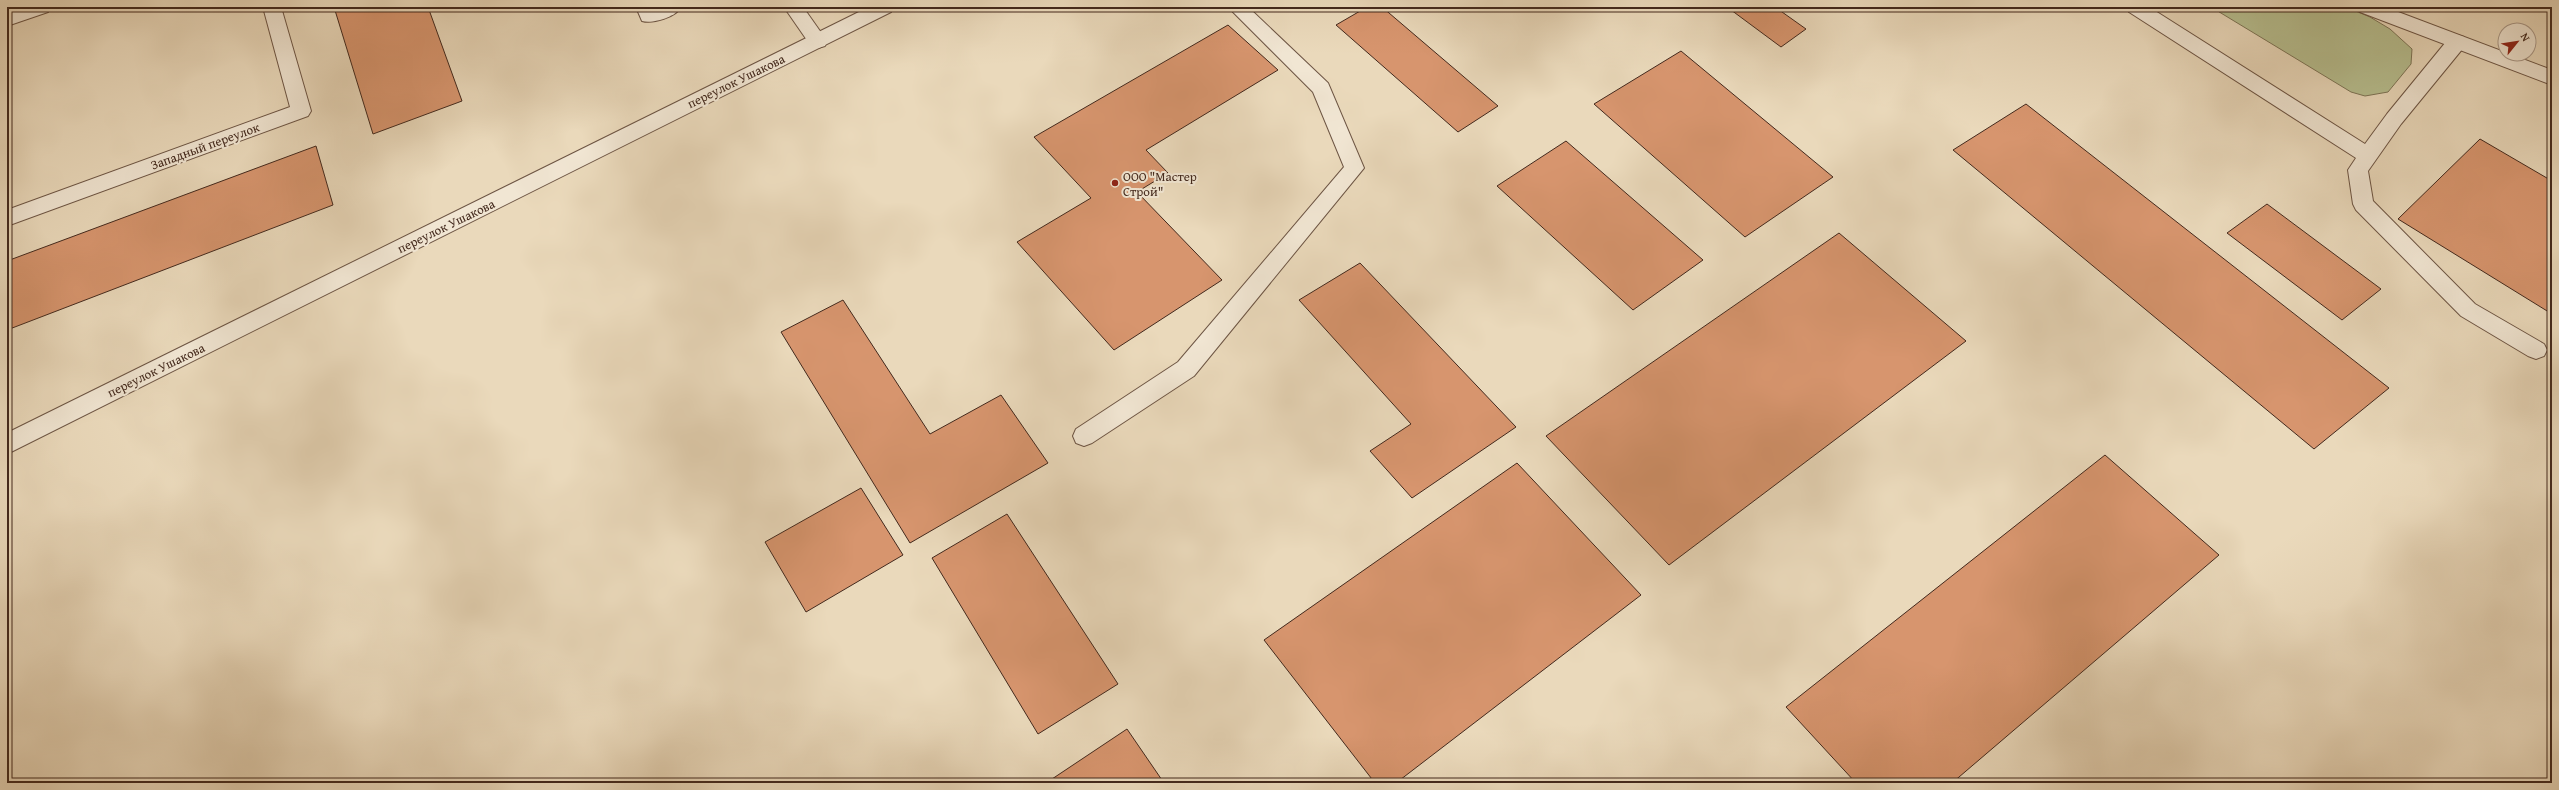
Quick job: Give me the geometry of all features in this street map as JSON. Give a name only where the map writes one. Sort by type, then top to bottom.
[{"type":"street","points":[[7,19],[42,7]]},
{"type":"street","name":"Западный переулок","points":[[7,218],[301,112],[272,7]]},
{"type":"street","points":[[645,7],[649,16],[672,7]]},
{"type":"street","points":[[792,7],[818,41]]},
{"type":"street","name":"переулок Ушакова","points":[[7,444],[885,7]]},
{"type":"street","points":[[1084,436],[1186,369],[1354,168],[1321,88],[1237,7]]},
{"type":"street","points":[[2135,7],[2368,156]]},
{"type":"street","points":[[2366,7],[2552,78]]},
{"type":"street","points":[[2457,42],[2394,119],[2358,170],[2363,204],[2468,310],[2536,350]]},
{"type":"green space","points":[[2211,7],[2346,7],[2370,17],[2390,29],[2412,49],[2411,64],[2388,92],[2365,96],[2351,92]]},
{"type":"building","points":[[334,7],[428,7],[462,101],[373,134]]},
{"type":"building","points":[[1367,7],[1382,7],[1498,106],[1458,132],[1336,25]]},
{"type":"building","points":[[1727,7],[1775,7],[1806,29],[1781,47]]},
{"type":"building","name":"ООО \"Мастер Строй\"","points":[[1228,25],[1278,70],[1146,150],[1168,173],[1137,192],[1222,280],[1114,350],[1017,242],[1091,198],[1034,137]]},
{"type":"building","points":[[1681,51],[1833,177],[1745,237],[1594,104]]},
{"type":"building","points":[[2026,104],[2389,388],[2314,449],[1953,150]]},
{"type":"building","points":[[2480,139],[2552,181],[2552,314],[2398,219]]},
{"type":"building","points":[[1566,141],[1703,260],[1633,310],[1497,186]]},
{"type":"building","points":[[316,146],[333,205],[7,330],[7,261]]},
{"type":"building","points":[[2267,204],[2381,289],[2342,320],[2227,233]]},
{"type":"building","points":[[1839,233],[1966,341],[1669,565],[1546,436]]},
{"type":"building","points":[[1360,263],[1516,427],[1412,498],[1370,451],[1411,424],[1299,300]]},
{"type":"building","points":[[843,300],[930,434],[1001,395],[1048,463],[910,543],[781,332]]},
{"type":"building","points":[[2105,455],[2219,555],[1952,783],[1856,783],[1786,707]]},
{"type":"building","points":[[1517,463],[1641,595],[1396,783],[1375,783],[1264,640]]},
{"type":"building","points":[[861,488],[903,555],[806,612],[765,542]]},
{"type":"building","points":[[1007,514],[1118,684],[1038,734],[932,558]]},
{"type":"building","points":[[1127,729],[1164,783],[1046,783]]},
{"type":"place","name":"ООО \"Мастер Строй\"","points":[[1115,183]]}]
